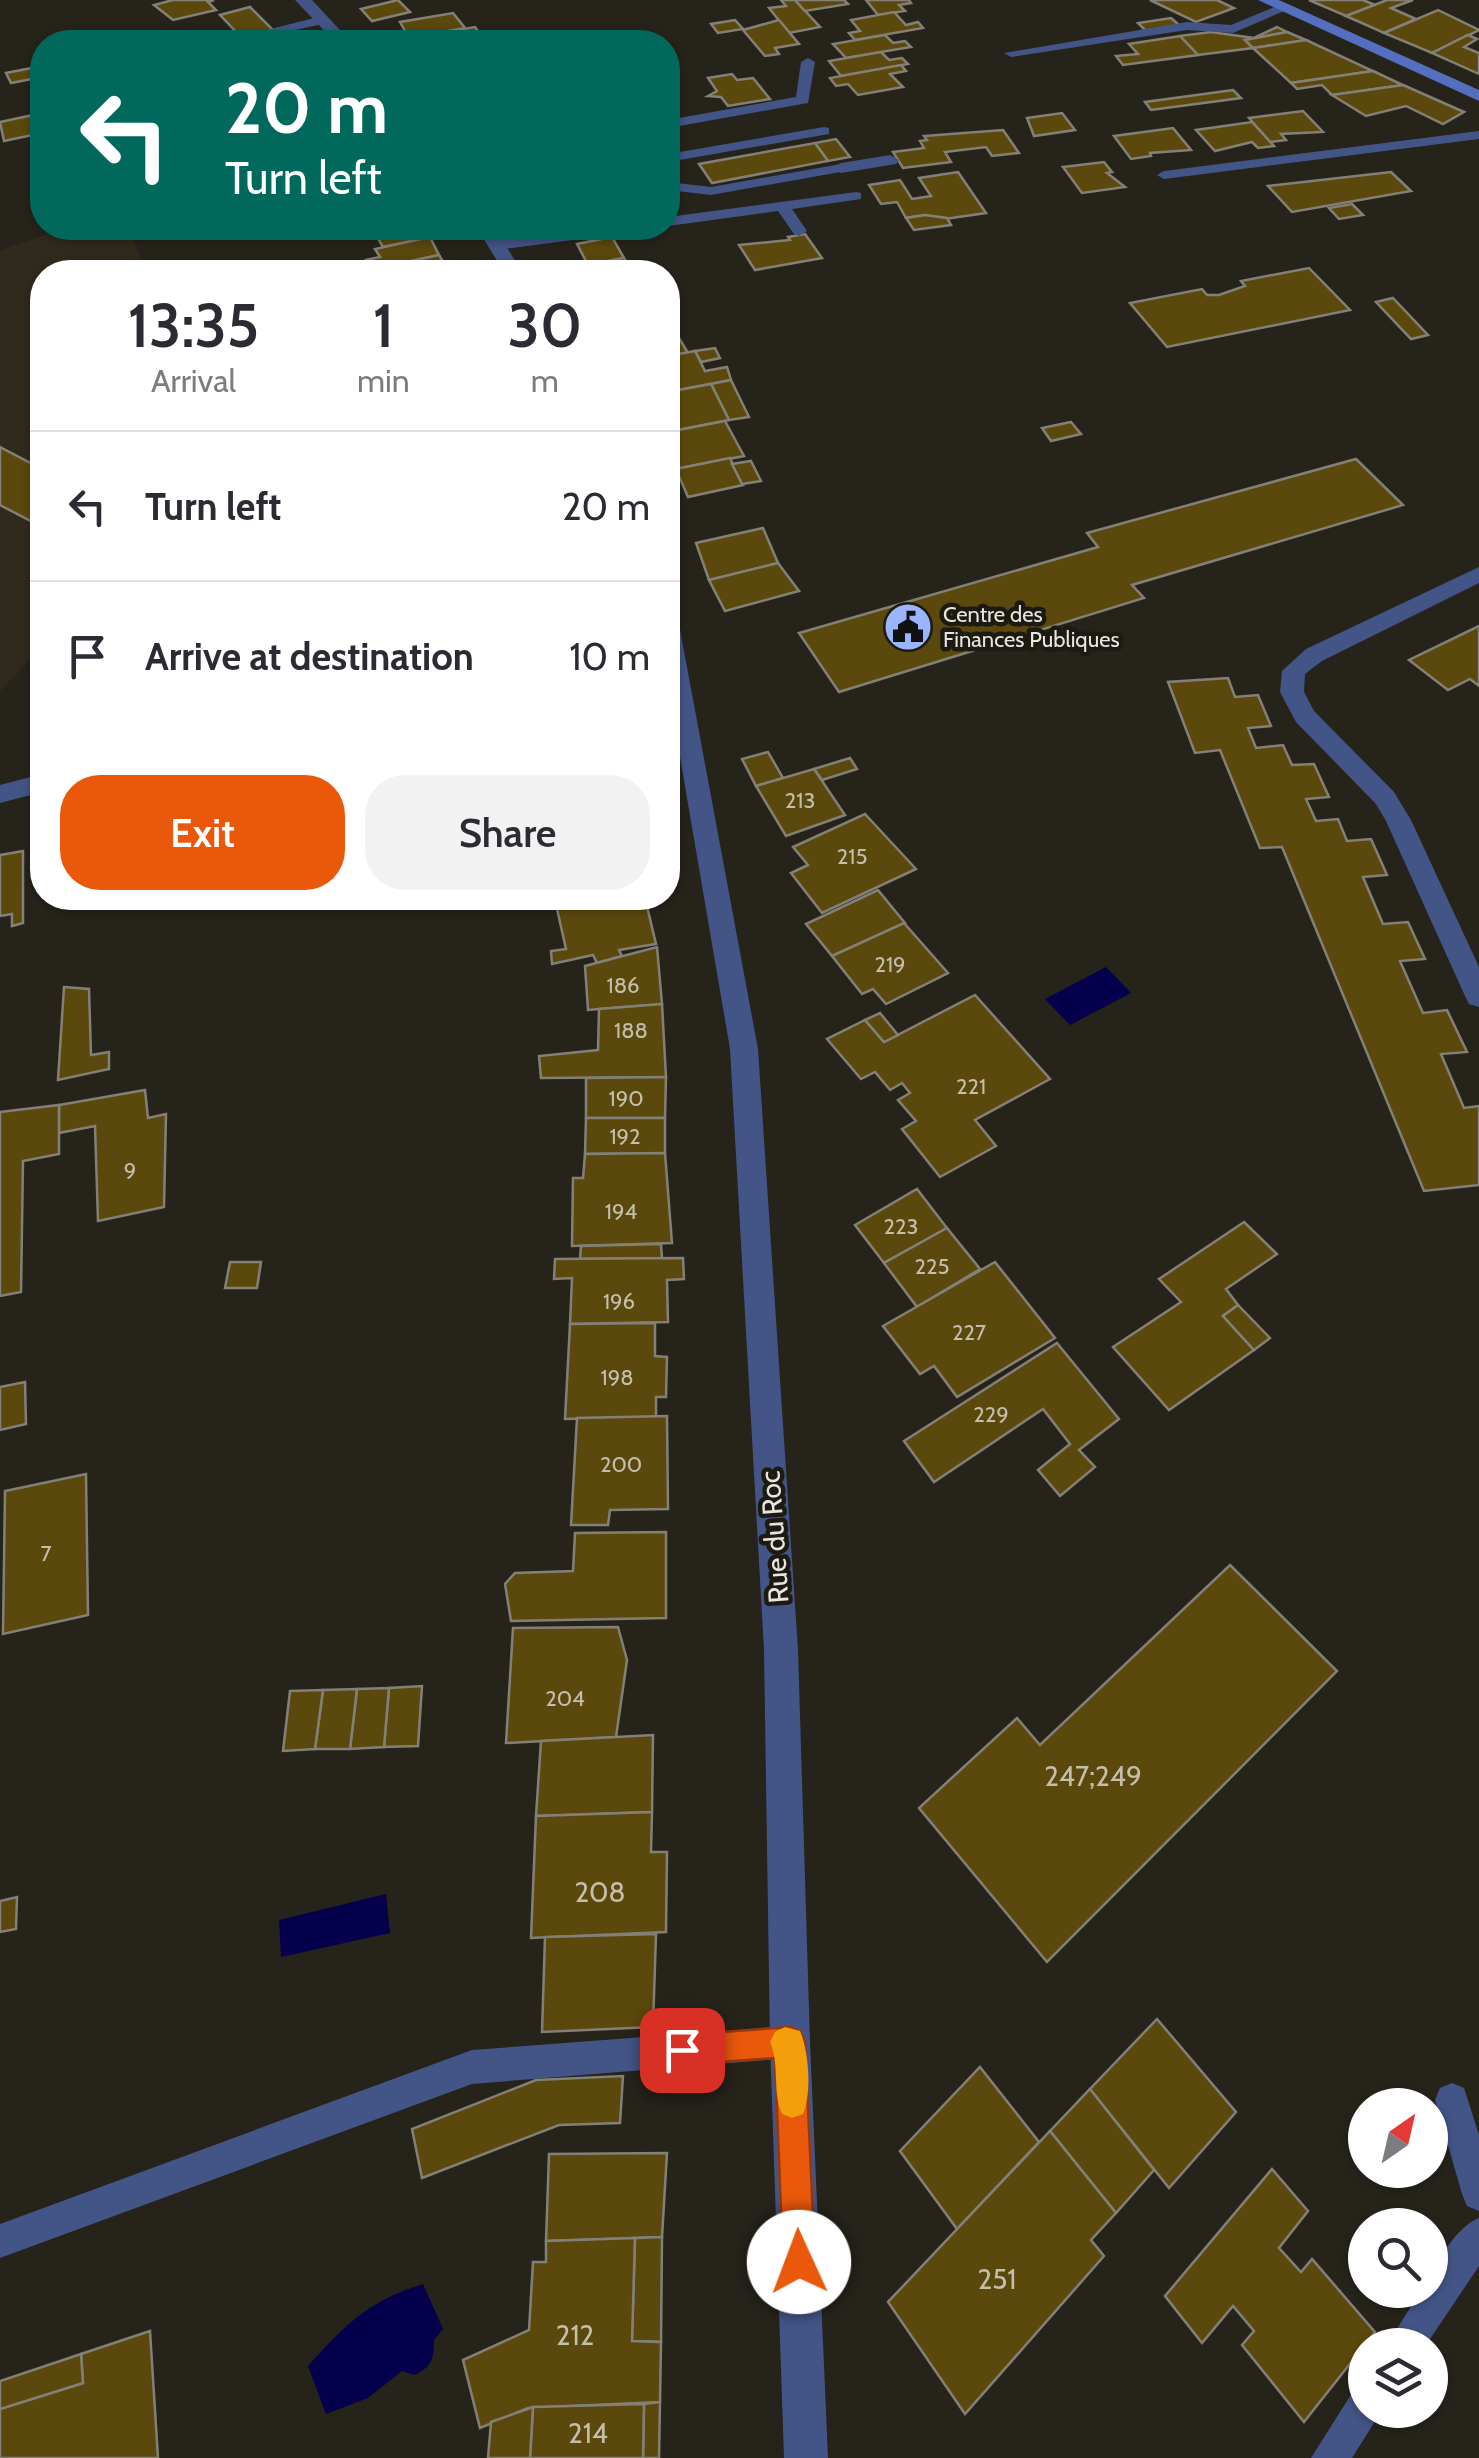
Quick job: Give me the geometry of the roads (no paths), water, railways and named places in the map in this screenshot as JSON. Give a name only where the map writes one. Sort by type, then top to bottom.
[{"type":"main road","points":[[1266,0],[1479,96]]},
{"type":"street","points":[[303,0],[332,30]]},
{"type":"street","points":[[840,168],[890,160]]},
{"type":"street","points":[[494,240],[506,260]]},
{"type":"street","points":[[1479,574],[1314,654],[1294,671],[1292,692],[1304,716],[1385,798],[1479,996]]},
{"type":"street","name":"Rue du Roc","points":[[680,691],[744,1049],[781,1650],[790,2042],[806,2458]]},
{"type":"street","points":[[0,794],[30,786]]},
{"type":"lane","points":[[1012,53],[1186,26],[1233,30],[1284,8]]},
{"type":"lane","points":[[278,30],[322,20]]},
{"type":"lane","points":[[680,122],[803,100],[808,62]]},
{"type":"lane","points":[[680,156],[824,131]]},
{"type":"lane","points":[[1164,176],[1479,135]]},
{"type":"lane","points":[[680,188],[711,192],[840,168]]},
{"type":"lane","points":[[680,220],[856,196]]},
{"type":"lane","points":[[782,206],[799,231]]},
{"type":"lane","points":[[497,245],[535,240]]},
{"type":"lane","points":[[0,2241],[472,2067],[790,2042]]},
{"type":"lane","points":[[1452,2100],[1479,2194]]},
{"type":"lane","points":[[1417,2328],[1479,2235]]},
{"type":"lane","points":[[1330,2458],[1350,2428]]},
{"type":"place","name":"Centre des Finances Publiques","points":[[908,627]]}]
